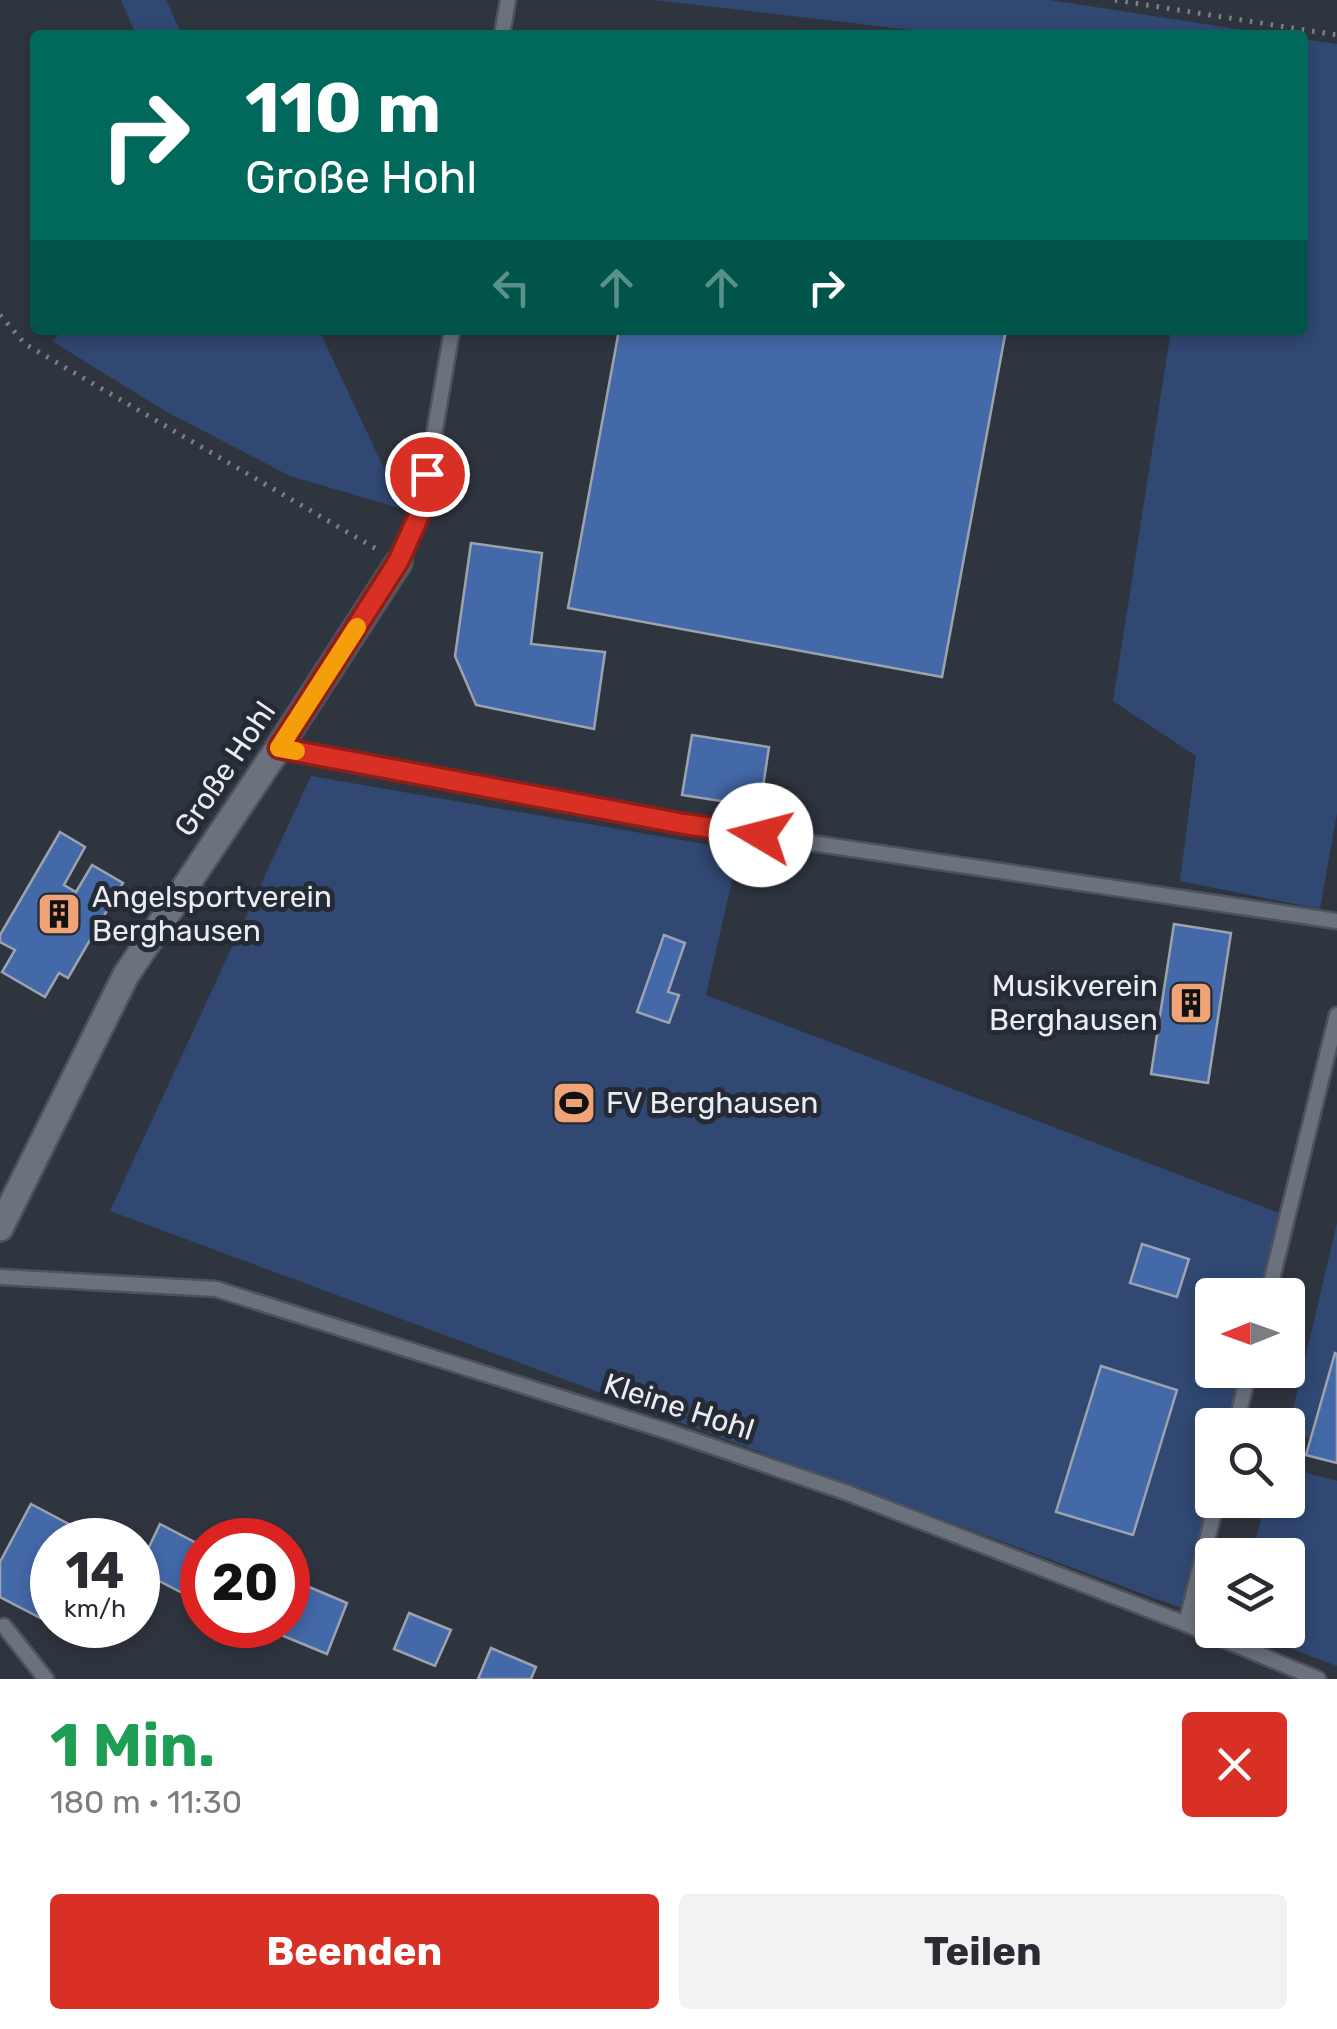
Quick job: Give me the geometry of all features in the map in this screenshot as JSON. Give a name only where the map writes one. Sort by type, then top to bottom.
[{"type":"street","name":"Große Hohl","points":[[0,1228],[126,975],[398,562]]},
{"type":"lane","points":[[503,30],[508,0]]},
{"type":"lane","points":[[398,562],[421,511],[451,335]]},
{"type":"lane","points":[[279,748],[684,824],[1337,921]]},
{"type":"lane","points":[[1272,1278],[1337,1015]]},
{"type":"lane","name":"Kleine Hohl","points":[[0,1277],[216,1289],[673,1433],[844,1492],[1318,1679]]},
{"type":"lane","points":[[1186,1624],[1212,1518]]},
{"type":"lane","points":[[4,1626],[46,1679]]},
{"type":"path","points":[[1114,0],[1305,30]]},
{"type":"path","points":[[1308,30],[1337,35]]},
{"type":"path","points":[[0,315],[25,344],[398,562]]},
{"type":"shaded area","points":[[121,0],[166,0],[180,30],[134,30]]},
{"type":"shaded area","points":[[655,0],[1050,0],[1244,30],[912,30]]},
{"type":"shaded area","points":[[1308,40],[1337,44],[1337,813],[1320,909],[1180,881],[1196,756],[1113,701],[1170,335],[1308,335]]},
{"type":"shaded area","points":[[59,335],[321,335],[403,509],[290,476],[165,411],[52,341]]},
{"type":"shaded area","name":"FV Berghausen","points":[[311,776],[739,850],[706,995],[1282,1214],[1267,1278],[1195,1278],[1195,1388],[1239,1388],[1235,1408],[1195,1408],[1195,1518],[1205,1518],[1200,1538],[1195,1538],[1195,1556],[1181,1608],[110,1211]]},
{"type":"shaded area","points":[[1337,1223],[1337,1353],[1310,1438],[1305,1436],[1305,1408],[1293,1408],[1298,1388],[1305,1388],[1305,1359]]},
{"type":"shaded area","points":[[1305,1473],[1337,1481],[1337,1666],[1290,1648],[1305,1648],[1305,1538],[1256,1538],[1261,1518],[1305,1518]]},
{"type":"building","points":[[618,335],[1005,335],[942,677],[568,608]]},
{"type":"building","points":[[471,543],[542,553],[531,644],[605,652],[594,729],[476,705],[455,656]]},
{"type":"building","points":[[692,735],[769,747],[760,807],[682,795]]},
{"type":"building","name":"Angelsportverein Berghausen","points":[[60,832],[85,847],[64,885],[76,892],[92,865],[123,883],[68,978],[59,973],[45,997],[2,972],[15,950],[0,942],[0,935]]},
{"type":"building","name":"Musikverein Berghausen","points":[[1174,924],[1231,933],[1208,1083],[1151,1074]]},
{"type":"building","points":[[664,935],[685,943],[668,992],[679,995],[669,1023],[637,1012]]},
{"type":"building","points":[[1142,1244],[1189,1259],[1177,1297],[1130,1283]]},
{"type":"building","points":[[1337,1354],[1337,1463],[1306,1455]]},
{"type":"building","points":[[1101,1366],[1177,1390],[1133,1535],[1056,1512]]},
{"type":"building","points":[[31,1504],[57,1518],[30,1518],[30,1613],[0,1597],[0,1562]]},
{"type":"building","points":[[160,1524],[180,1534],[180,1592],[160,1581]]},
{"type":"building","points":[[310,1587],[347,1603],[327,1654],[310,1647]]},
{"type":"building","points":[[409,1613],[451,1630],[435,1666],[394,1649]]},
{"type":"building","points":[[491,1648],[536,1667],[531,1679],[478,1679]]},
{"type":"slow traffic","points":[[296,751],[279,748],[357,627]]},
{"type":"place","name":"Angelsportverein Berghausen","points":[[59,914]]},
{"type":"place","name":"Musikverein Berghausen","points":[[1191,1003]]},
{"type":"place","name":"FV Berghausen","points":[[574,1103]]},
{"type":"route","points":[[427,474],[421,511],[398,562],[279,748],[761,835]]}]
